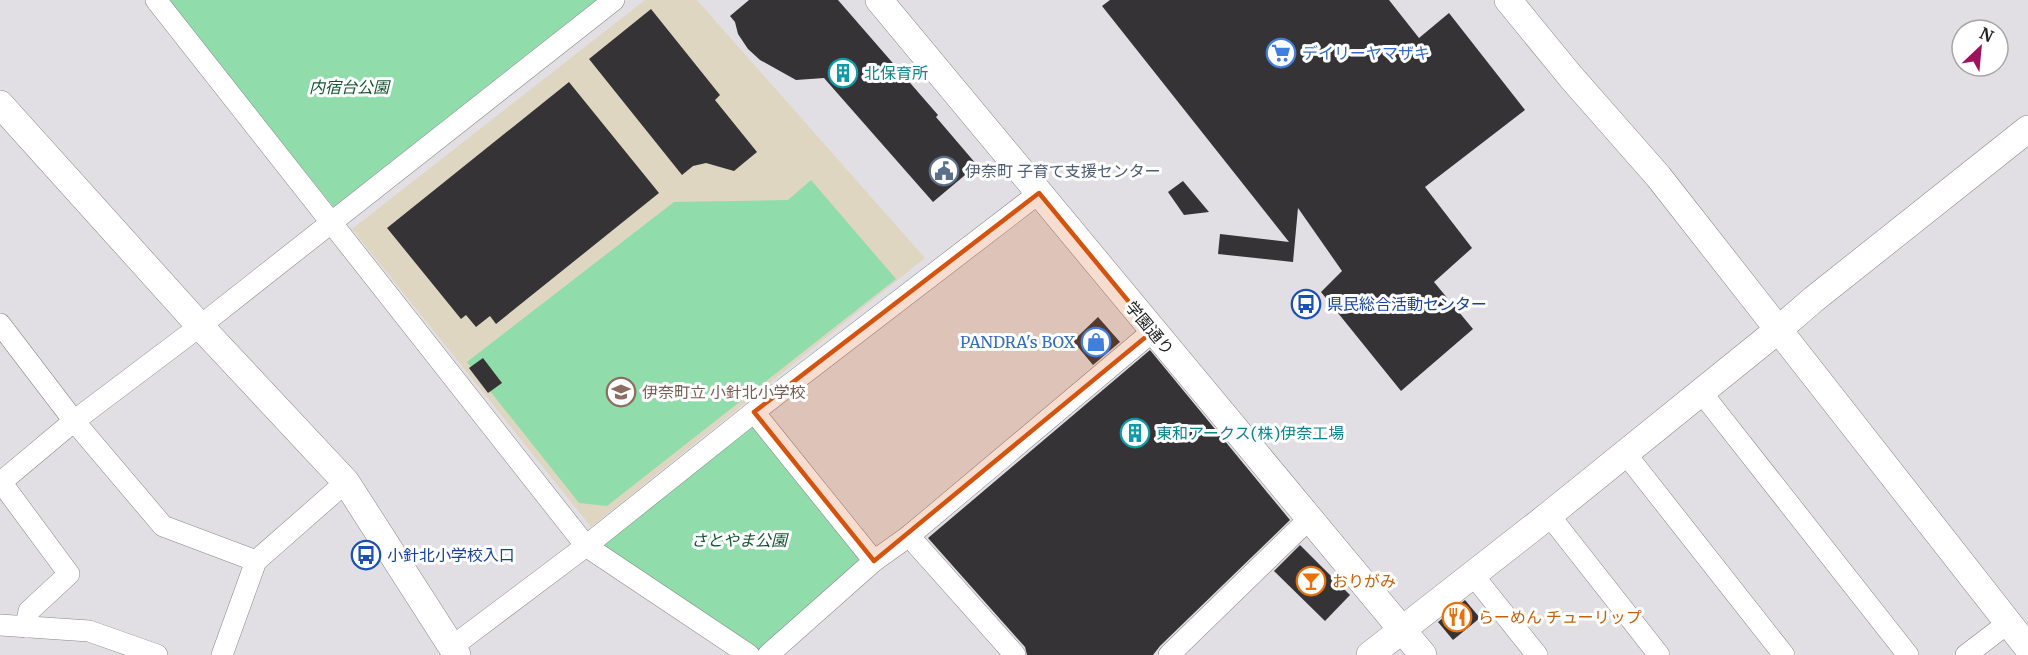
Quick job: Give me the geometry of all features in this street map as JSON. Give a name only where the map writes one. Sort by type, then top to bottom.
[{"type":"street","points":[[156,0],[586,546],[749,655]]},
{"type":"street","points":[[26,627],[29,611],[69,574],[1,483],[74,421],[200,326],[614,0]]},
{"type":"street","name":"学園通り","points":[[879,0],[1423,655]]},
{"type":"street","points":[[1508,0],[1570,77],[1658,176],[2028,648]]},
{"type":"street","points":[[0,104],[200,326],[346,482],[455,650],[754,412],[1039,193]]},
{"type":"street","points":[[1370,655],[1549,515],[1814,299],[2028,129]]},
{"type":"street","points":[[0,324],[74,421],[163,526],[256,561]]},
{"type":"street","points":[[768,655],[874,561],[909,536],[1153,331]]},
{"type":"street","points":[[1701,392],[1908,655]]},
{"type":"street","points":[[754,412],[874,561]]},
{"type":"street","points":[[1625,453],[1779,653]]},
{"type":"street","points":[[222,655],[256,561],[346,482]]},
{"type":"street","points":[[1549,515],[1659,655]]},
{"type":"street","points":[[1168,655],[1309,519]]},
{"type":"street","points":[[909,536],[1015,655]]},
{"type":"street","points":[[1473,575],[1537,655]]},
{"type":"street","points":[[1966,655],[2008,623]]},
{"type":"street","points":[[0,625],[89,631],[158,655]]},
{"type":"highlighted area","points":[[1039,193],[1153,331],[874,561],[754,412]]},
{"type":"shaded area","name":"伊奈町立 小針北小学校","points":[[645,0],[697,0],[925,258],[591,527],[352,229]]},
{"type":"green space","name":"内宿台公園","points":[[167,0],[597,0],[335,209]]},
{"type":"green space","points":[[811,180],[896,279],[607,506],[579,503],[467,362],[674,202],[788,200]]},
{"type":"green space","name":"さとやま公園","points":[[754,412],[874,561],[768,655],[749,655],[586,546]]},
{"type":"building","name":"北保育所","points":[[749,0],[838,0],[938,115],[936,117],[977,165],[933,202],[824,78],[796,80],[760,60],[748,49],[730,16]]},
{"type":"building","points":[[1110,0],[1389,0],[1419,38],[1449,13],[1525,110],[1425,187],[1472,248],[1434,282],[1473,329],[1401,391],[1321,292],[1342,271],[1298,208],[1293,262],[1218,254],[1220,234],[1289,242],[1102,6]]},
{"type":"building","points":[[651,9],[720,95],[715,100],[757,152],[734,171],[706,163],[693,166],[682,175],[589,59]]},
{"type":"building","points":[[569,82],[659,193],[496,324],[490,316],[476,327],[466,315],[461,319],[387,228]]},
{"type":"building","points":[[1183,181],[1209,212],[1184,215],[1168,192]]},
{"type":"building","name":"PANDRA's BOX","points":[[1098,317],[1120,342],[1093,365],[1073,341]]},
{"type":"building","name":"東和アークス(株)伊奈工場","points":[[1150,350],[1290,520],[1153,655],[1027,655],[1025,647],[928,538]]},
{"type":"building","points":[[483,358],[502,383],[488,393],[469,368]]},
{"type":"building","name":"おりがみ","points":[[1300,545],[1350,595],[1325,621],[1274,571]]},
{"type":"building","name":"らーめん チューリップ","points":[[1465,600],[1480,618],[1453,640],[1438,622]]},
{"type":"place","name":"デイリーヤマザキ","points":[[1281,53]]},
{"type":"place","name":"北保育所","points":[[843,73]]},
{"type":"place","name":"伊奈町 子育て支援センター","points":[[944,171]]},
{"type":"place","name":"県民総合活動センター","points":[[1306,304]]},
{"type":"place","name":"PANDRA's BOX","points":[[1096,342]]},
{"type":"place","name":"伊奈町立 小針北小学校","points":[[621,392]]},
{"type":"place","name":"東和アークス(株)伊奈工場","points":[[1135,433]]},
{"type":"place","name":"小針北小学校入口","points":[[366,555]]},
{"type":"place","name":"おりがみ","points":[[1311,581]]},
{"type":"place","name":"らーめん チューリップ","points":[[1457,617]]}]
